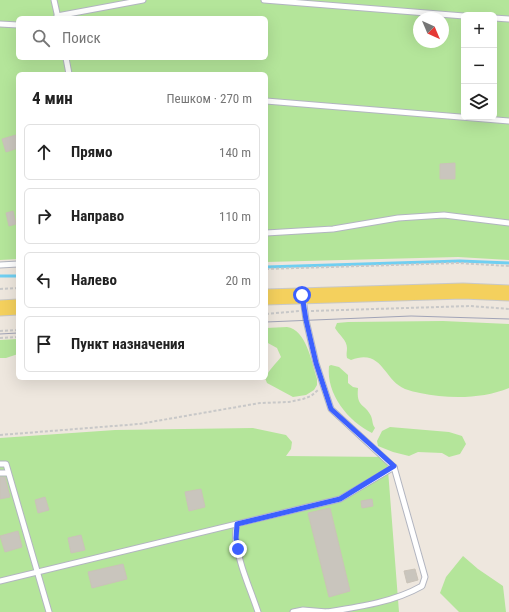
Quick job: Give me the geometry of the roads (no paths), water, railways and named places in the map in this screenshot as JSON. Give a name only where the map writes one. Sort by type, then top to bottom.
[{"type":"main road","points":[[268,297],[463,291],[509,294]]},
{"type":"main road","points":[[0,308],[16,307]]},
{"type":"lane","points":[[54,0],[58,16]]},
{"type":"lane","points":[[63,16],[143,0]]},
{"type":"lane","points":[[264,0],[461,16]]},
{"type":"lane","points":[[497,18],[509,19]]},
{"type":"lane","points":[[0,24],[16,25]]},
{"type":"lane","points":[[66,60],[69,72]]},
{"type":"lane","points":[[268,101],[509,121]]},
{"type":"lane","points":[[268,233],[333,229],[398,218],[444,215],[509,223]]},
{"type":"lane","points":[[0,265],[16,264]]},
{"type":"lane","points":[[292,612],[303,610],[327,612],[359,607],[408,594],[422,586],[425,577],[394,466],[331,409],[316,363],[302,295]]},
{"type":"lane","points":[[0,464],[6,464],[49,612]]},
{"type":"lane","points":[[0,581],[340,499],[394,466]]},
{"type":"lane","points":[[0,473],[8,473]]},
{"type":"lane","points":[[237,524],[236,538],[239,555],[258,612]]},
{"type":"waterway","points":[[268,267],[460,261],[509,263]]},
{"type":"waterway","points":[[0,276],[16,276]]},
{"type":"tram line","points":[[268,322],[411,316],[509,319]]},
{"type":"tram line","points":[[0,334],[16,333]]}]
